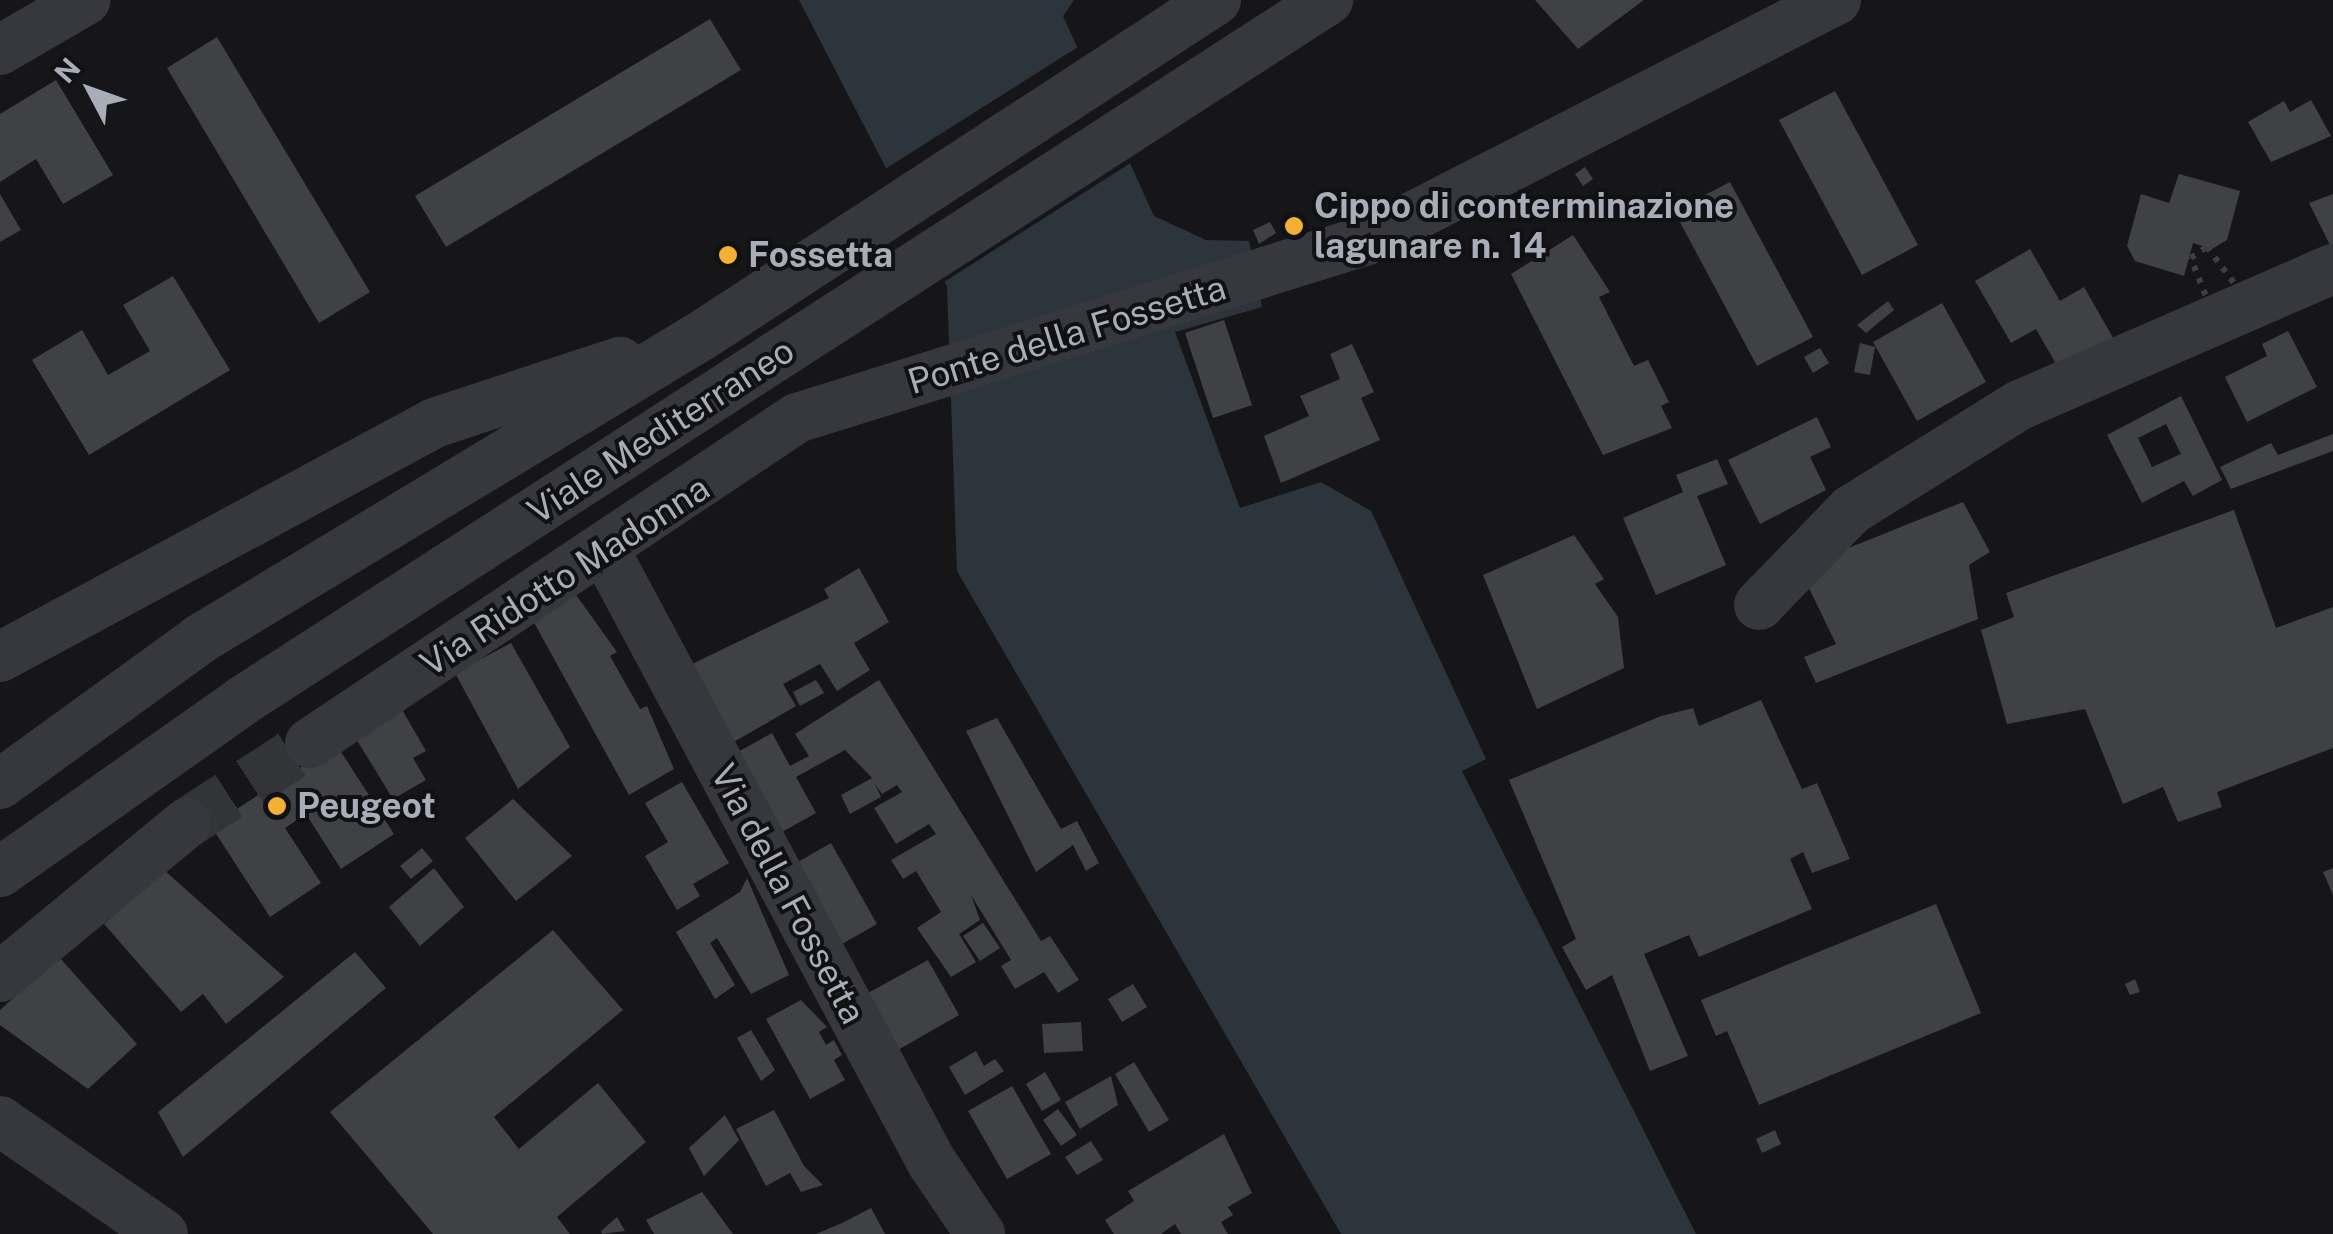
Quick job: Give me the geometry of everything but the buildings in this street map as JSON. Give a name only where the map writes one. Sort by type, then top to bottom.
[{"type":"street","points":[[0,50],[86,0]]},
{"type":"street","name":"Viale Mediterraneo","points":[[0,784],[200,638],[701,336],[1216,0]]},
{"type":"street","name":"Viale Mediterraneo","points":[[0,872],[242,701],[1328,0]]},
{"type":"street","name":"Ponte della Fossetta","points":[[820,410],[1315,260],[1836,0]]},
{"type":"street","points":[[1759,605],[1851,510],[2020,405],[2333,269]]},
{"type":"street","points":[[0,657],[434,423],[701,336]]},
{"type":"street","name":"Via Ridotto Madonna","points":[[310,743],[820,410]]},
{"type":"street","name":"Via della Fossetta","points":[[604,549],[980,1234]]},
{"type":"street","points":[[0,977],[187,823]]},
{"type":"street","points":[[0,1121],[163,1234]]},
{"type":"shaded area","points":[[799,0],[1074,0],[1063,16],[1154,216],[1206,240],[1249,241],[1262,307],[1175,332],[1240,508],[1321,482],[1371,511],[1486,759],[1462,771],[1696,1234],[1341,1234],[957,571],[947,286]]},
{"type":"pier","points":[[1081,45],[1132,162],[941,284],[882,171]]},
{"type":"tunnel","points":[[187,823],[310,743]]},
{"type":"place","name":"Cippo di conterminazione lagunare n. 14","points":[[1294,226]]},
{"type":"place","name":"Fossetta","points":[[728,255]]},
{"type":"place","name":"Peugeot","points":[[277,806]]}]
